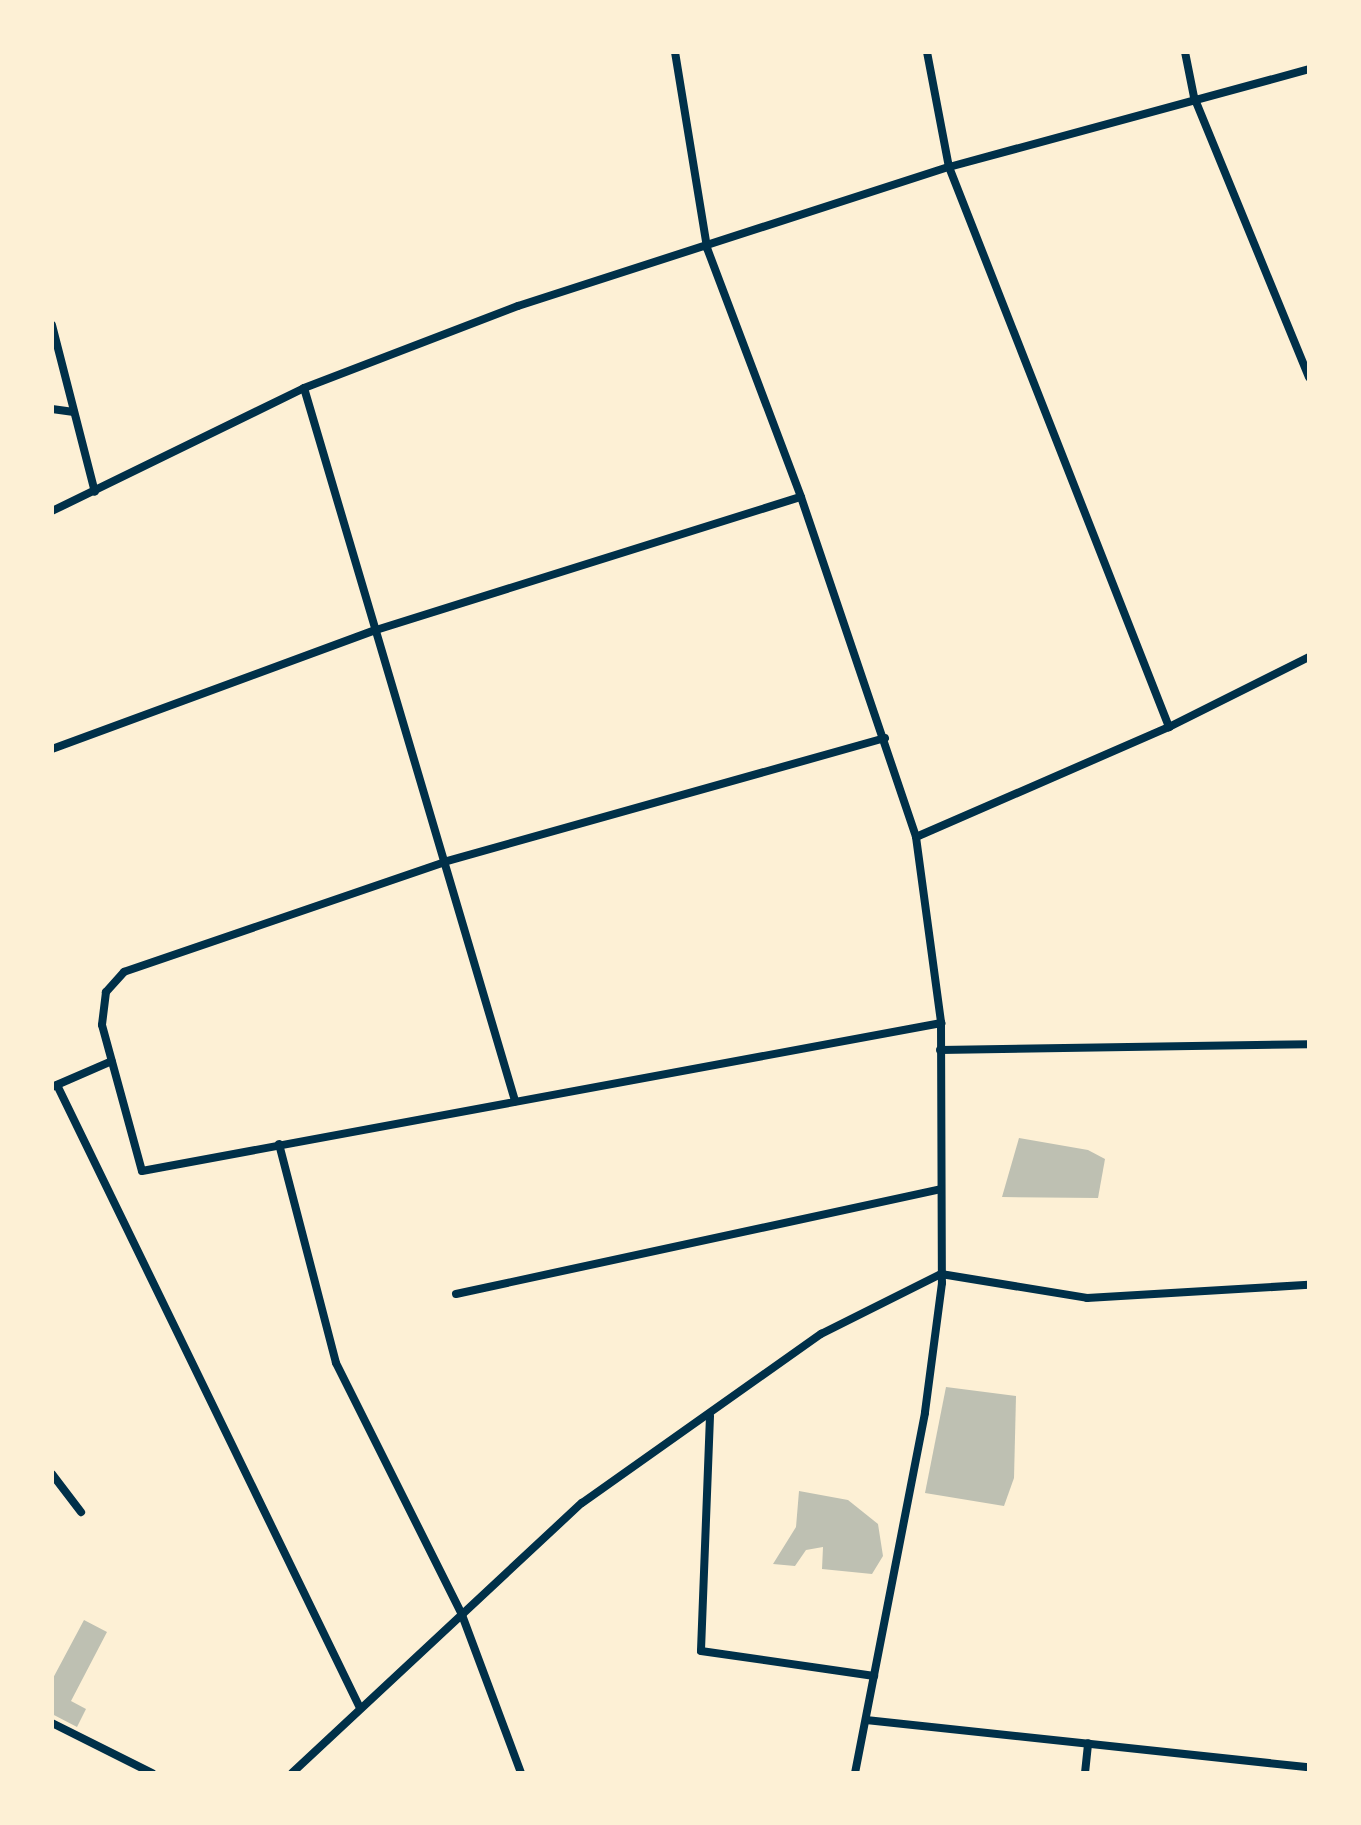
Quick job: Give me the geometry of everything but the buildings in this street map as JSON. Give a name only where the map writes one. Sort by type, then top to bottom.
[{"type":"street","points":[[675,52],[707,248],[801,497],[916,837],[941,1023],[941,1274],[925,1413],[855,1773]]},
{"type":"street","points":[[927,52],[949,167],[1169,727]]},
{"type":"street","points":[[1185,52],[1194,97],[1309,377]]},
{"type":"street","points":[[52,511],[304,388],[518,306],[707,248],[949,167],[1194,97],[1309,69]]},
{"type":"street","points":[[52,325],[95,492]]},
{"type":"street","points":[[304,388],[515,1101]]},
{"type":"street","points":[[52,409],[74,412]]},
{"type":"street","points":[[52,749],[376,630],[801,497]]},
{"type":"street","points":[[916,837],[1169,727],[1309,657]]},
{"type":"street","points":[[885,738],[445,862],[124,972],[106,992],[102,1025],[142,1171],[941,1023]]},
{"type":"street","points":[[940,1050],[1309,1044]]},
{"type":"street","points":[[112,1061],[55,1086],[360,1708]]},
{"type":"street","points":[[279,1144],[336,1363],[462,1615],[521,1773]]},
{"type":"street","points":[[456,1294],[941,1189]]},
{"type":"street","points":[[292,1773],[582,1503],[710,1416],[821,1334],[941,1274],[1087,1298],[1309,1285]]},
{"type":"street","points":[[710,1416],[701,1651],[874,1676]]},
{"type":"street","points":[[52,1474],[81,1512]]},
{"type":"street","points":[[866,1720],[1309,1767]]},
{"type":"street","points":[[52,1723],[152,1773]]},
{"type":"street","points":[[1085,1773],[1088,1743]]}]
